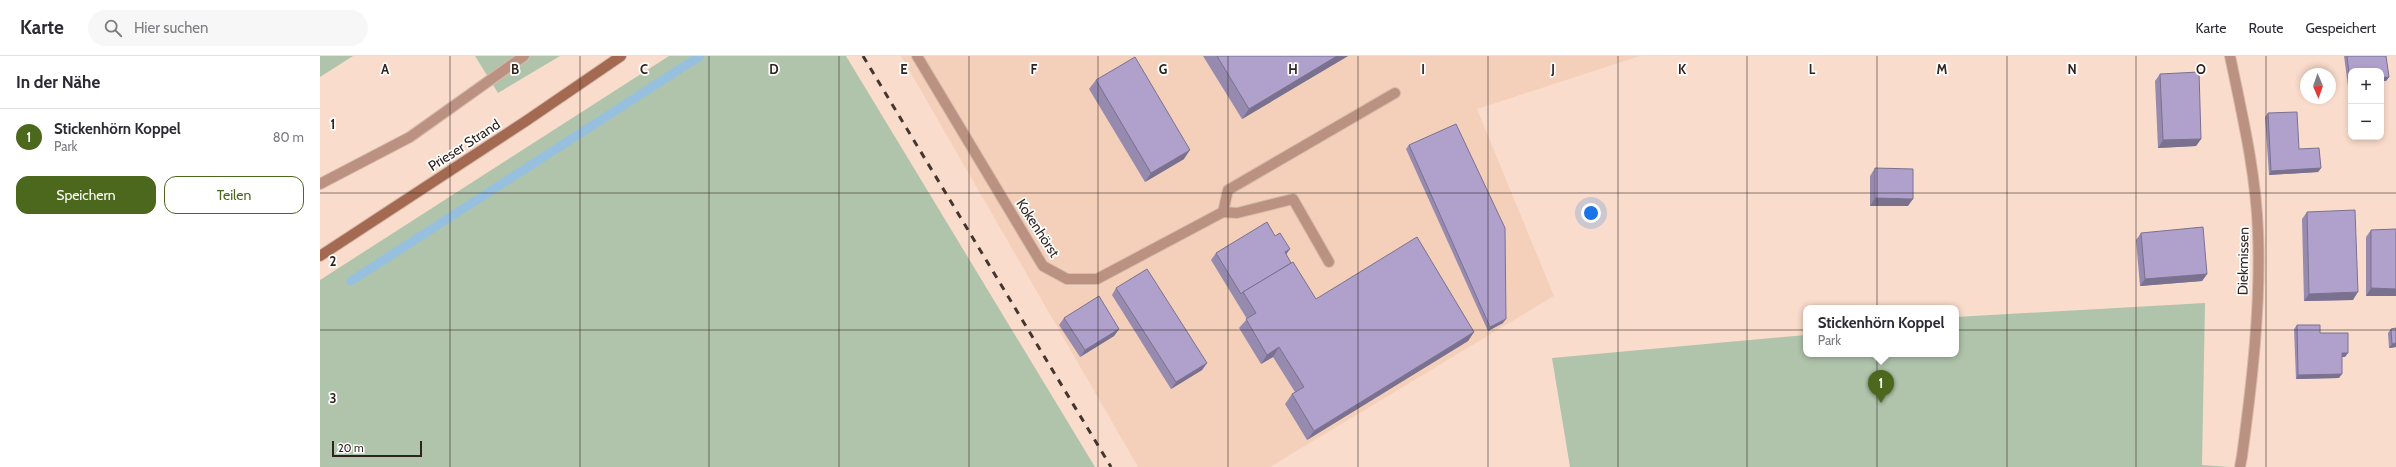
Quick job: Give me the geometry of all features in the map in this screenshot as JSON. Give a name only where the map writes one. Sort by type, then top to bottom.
[{"type":"street","points":[[320,184],[410,137],[524,56]]},
{"type":"street","name":"Prieser Strand","points":[[320,256],[621,56]]},
{"type":"street","name":"Kokenhörst","points":[[917,56],[1043,266],[1067,279],[1097,280],[1223,212]]},
{"type":"street","name":"Diekmissen","points":[[2230,56],[2252,163],[2258,232],[2257,287],[2249,406],[2240,467]]},
{"type":"street","points":[[1329,262],[1293,199],[1237,213],[1223,212],[1228,190],[1395,93]]},
{"type":"shaded area","points":[[901,56],[1640,56],[1477,109],[1554,296],[1270,467],[1138,467]]},
{"type":"green space","points":[[320,56],[353,56],[320,77]]},
{"type":"green space","points":[[475,56],[560,56],[498,93]]},
{"type":"green space","points":[[669,56],[846,56],[1095,467],[320,467],[320,280]]},
{"type":"green space","points":[[2205,303],[2202,465],[2229,467],[1570,467],[1552,358],[1803,335],[1803,357],[1959,357],[1959,317]]},
{"type":"building","points":[[1217,56],[1337,56],[1249,109]]},
{"type":"building","points":[[2347,56],[2386,56],[2389,77],[2384,78],[2384,68],[2348,68]]},
{"type":"building","points":[[1135,57],[1190,150],[1151,173],[1096,80]]},
{"type":"building","points":[[2199,72],[2201,139],[2163,140],[2160,74]]},
{"type":"building","points":[[2297,112],[2299,149],[2319,148],[2321,168],[2271,171],[2268,113]]},
{"type":"building","points":[[1456,124],[1505,228],[1506,319],[1490,327],[1409,145]]},
{"type":"building","points":[[1875,168],[1913,169],[1913,199],[1875,198]]},
{"type":"building","points":[[2355,210],[2358,292],[2309,294],[2307,212]]},
{"type":"building","points":[[1267,222],[1275,236],[1280,233],[1290,249],[1285,252],[1291,263],[1241,294],[1216,253]]},
{"type":"building","points":[[2203,227],[2207,274],[2145,279],[2141,233]]},
{"type":"building","points":[[2396,229],[2396,289],[2371,288],[2371,230]]},
{"type":"building","points":[[1417,237],[1474,332],[1314,431],[1292,394],[1304,387],[1279,347],[1267,355],[1246,319],[1256,313],[1243,292],[1293,262],[1316,299]]},
{"type":"building","points":[[1147,269],[1207,363],[1176,382],[1116,288]]},
{"type":"building","points":[[1099,296],[1119,329],[1085,350],[1064,318]]},
{"type":"building","points":[[2297,325],[2320,325],[2320,333],[2348,333],[2348,353],[2342,353],[2342,374],[2298,375]]},
{"type":"building","points":[[2396,328],[2396,343],[2392,344],[2391,329]]},
{"type":"waterway","points":[[351,281],[700,56]]},
{"type":"railway","points":[[863,56],[1111,467]]},
{"type":"place","name":"Stickenhörn Koppel","points":[[1881,403]]}]
